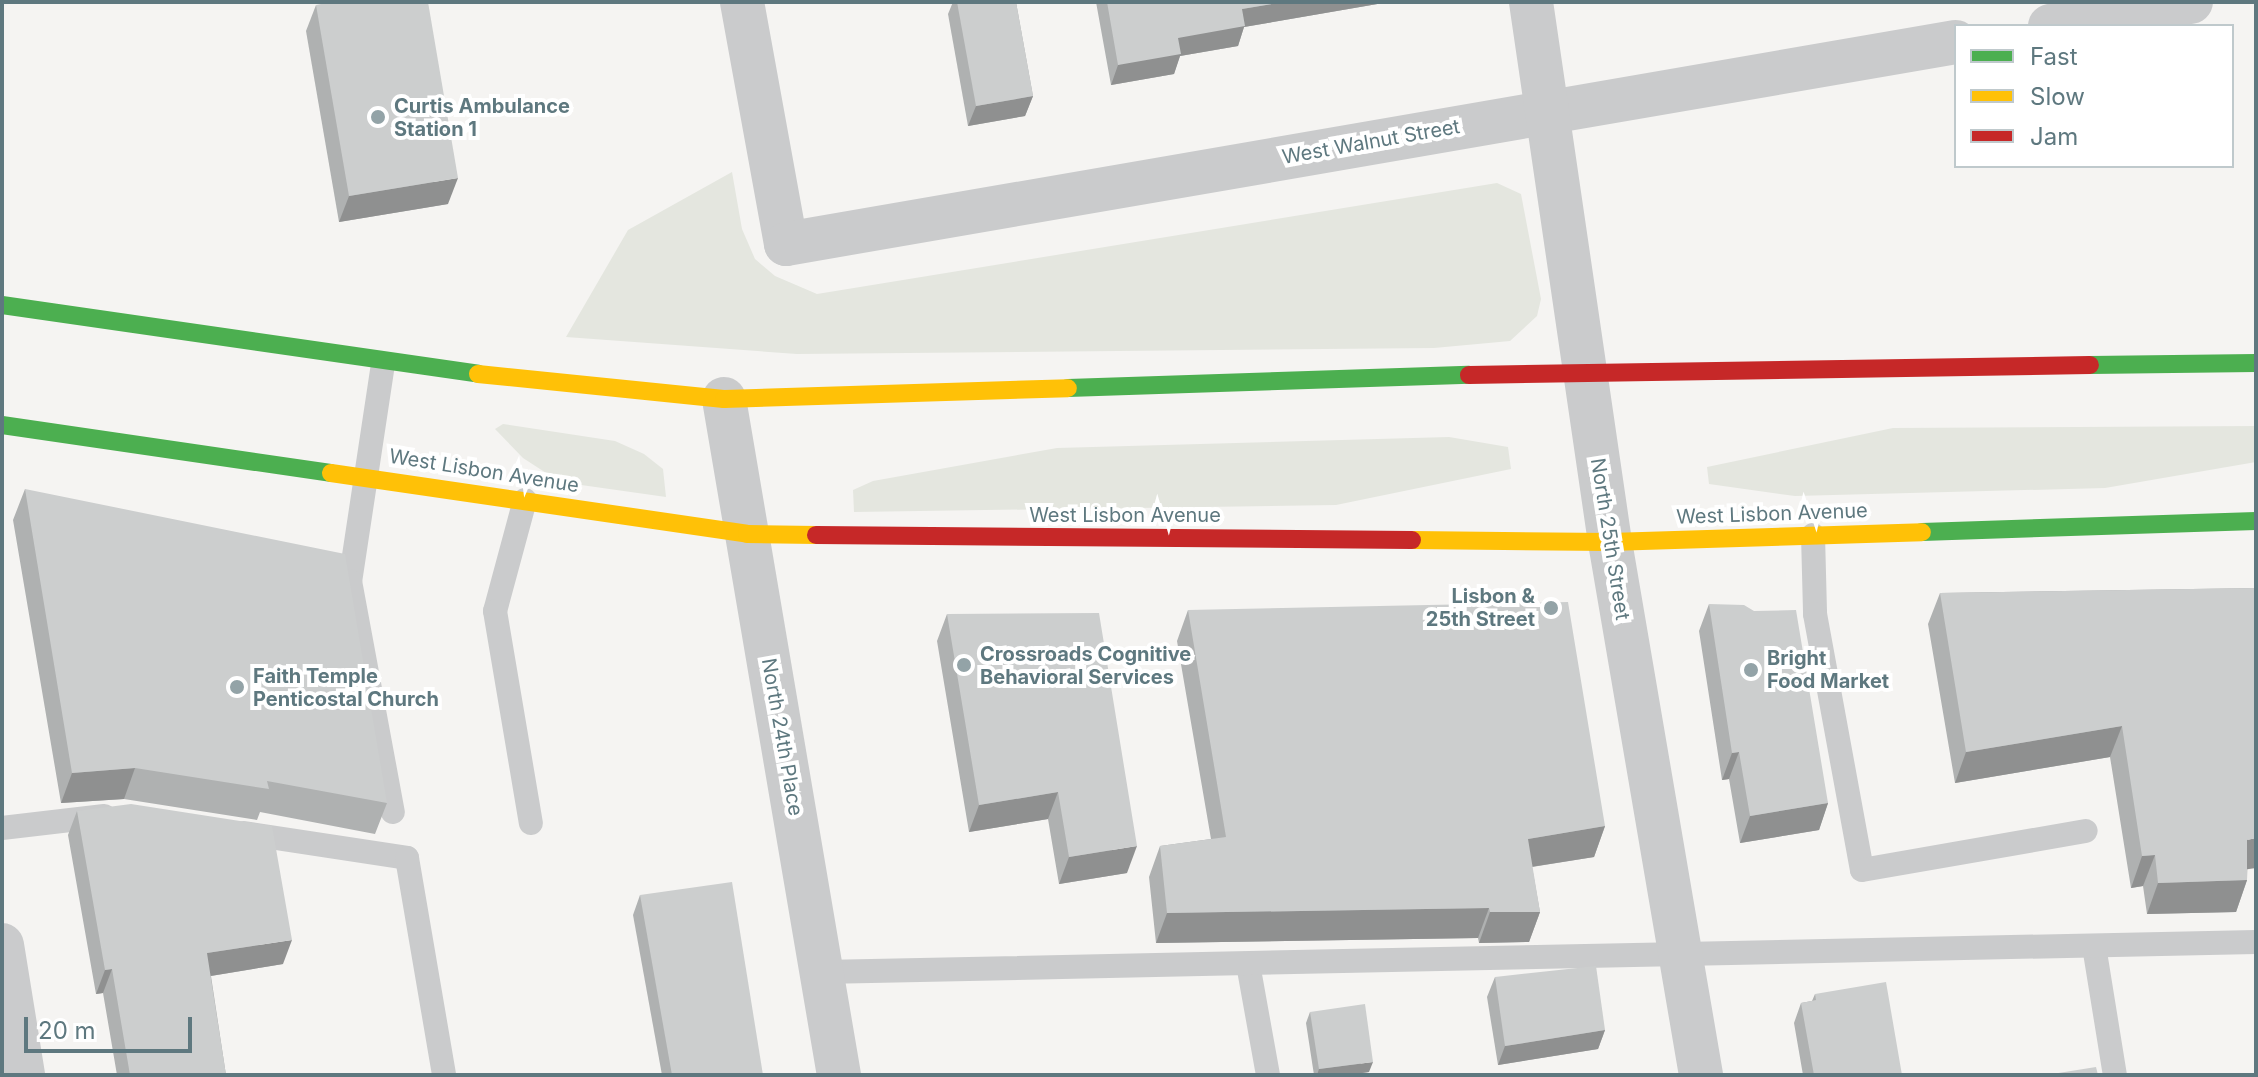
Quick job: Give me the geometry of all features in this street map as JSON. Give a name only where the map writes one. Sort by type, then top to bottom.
[{"type":"main road","points":[[2,305],[383,364],[724,399],[1585,371],[2256,363]]},
{"type":"main road","name":"West Lisbon Avenue","points":[[2,425],[365,475],[747,534],[1610,542],[2256,521]]},
{"type":"street","name":"West Walnut Street","points":[[742,2],[786,244],[1954,42]]},
{"type":"street","name":"North 25th Street","points":[[1531,2],[1610,542],[1701,1075]]},
{"type":"street","points":[[2062,24],[2191,2]]},
{"type":"street","name":"North 24th Place","points":[[724,399],[839,1075]]},
{"type":"street","points":[[2,945],[23,1075]]},
{"type":"lane","points":[[383,364],[350,581],[393,812]]},
{"type":"lane","points":[[525,500],[495,611],[531,823]]},
{"type":"lane","points":[[1813,535],[1815,614],[1862,870],[2086,831]]},
{"type":"lane","points":[[2,828],[122,814]]},
{"type":"lane","points":[[217,829],[407,858],[444,1075]]},
{"type":"lane","points":[[822,972],[2256,942]]},
{"type":"lane","points":[[2094,946],[2115,1075]]},
{"type":"lane","points":[[1248,964],[1268,1075]]},
{"type":"shaded area","points":[[732,172],[742,229],[755,259],[775,276],[817,294],[1497,183],[1521,194],[1541,299],[1537,316],[1510,341],[1434,348],[797,354],[566,337],[628,230]]},
{"type":"shaded area","points":[[503,424],[615,441],[644,454],[663,469],[666,497],[560,482],[523,458],[495,429]]},
{"type":"shaded area","points":[[2256,426],[2256,462],[2105,488],[1795,496],[1709,484],[1707,467],[1893,428]]},
{"type":"shaded area","points":[[1449,437],[1508,447],[1511,469],[1336,505],[854,512],[853,490],[873,481],[1057,448]]},
{"type":"building","name":"Curtis Ambulance Station 1","points":[[331,2],[428,2],[458,178],[349,196],[316,5]]},
{"type":"building","points":[[957,2],[1016,2],[1033,96],[976,106]]},
{"type":"building","points":[[1107,2],[1284,2],[1242,9],[1245,26],[1178,38],[1181,54],[1118,65]]},
{"type":"building","name":"Faith Temple Penticostal Church","points":[[25,489],[345,554],[387,803],[267,781],[269,789],[135,768],[72,773]]},
{"type":"building","points":[[2256,588],[2256,838],[2247,840],[2247,880],[2158,883],[2155,855],[2142,856],[2122,726],[1966,752],[1940,593]]},
{"type":"building","points":[[1568,602],[1605,826],[1528,839],[1540,912],[1490,912],[1489,908],[1167,913],[1160,846],[1226,837],[1188,610]]},
{"type":"building","points":[[1709,604],[1744,605],[1754,611],[1796,610],[1828,803],[1750,816],[1739,752],[1732,753]]},
{"type":"building","points":[[1099,613],[1137,846],[1069,857],[1058,792],[979,805],[947,614]]},
{"type":"building","points":[[131,804],[272,826],[292,940],[207,953],[226,1075],[130,1075],[112,969],[105,970],[77,811]]},
{"type":"building","points":[[732,882],[763,1075],[672,1075],[640,895]]},
{"type":"building","points":[[1596,966],[1605,1030],[1505,1046],[1495,977]]},
{"type":"building","points":[[1886,982],[1902,1075],[1814,1075],[1801,1003],[1816,1000],[1815,994]]},
{"type":"building","points":[[1365,1004],[1373,1062],[1319,1069],[1310,1012]]},
{"type":"building","points":[[2096,1067],[2098,1075],[2046,1075]]},
{"type":"traffic: fast","points":[[2,305],[478,374]]},
{"type":"traffic: fast","points":[[2090,365],[2256,363]]},
{"type":"traffic: fast","points":[[1068,388],[1469,375]]},
{"type":"traffic: fast","points":[[2,425],[331,473]]},
{"type":"traffic: fast","points":[[1922,532],[2256,521]]},
{"type":"traffic: slow","points":[[478,374],[724,399],[1068,388]]},
{"type":"traffic: slow","points":[[331,473],[747,534],[816,535]]},
{"type":"traffic: slow","points":[[1412,540],[1610,542],[1922,532]]},
{"type":"traffic: jam","points":[[1469,375],[2090,365]]},
{"type":"traffic: jam","points":[[816,535],[1412,540]]},
{"type":"place","name":"Curtis Ambulance Station 1","points":[[378,117]]},
{"type":"place","name":"Lisbon & 25th Street","points":[[1551,608]]},
{"type":"place","name":"Crossroads Cognitive Behavioral Services","points":[[964,665]]},
{"type":"place","name":"Bright Food Market","points":[[1751,670]]},
{"type":"place","name":"Faith Temple Penticostal Church","points":[[237,687]]}]
